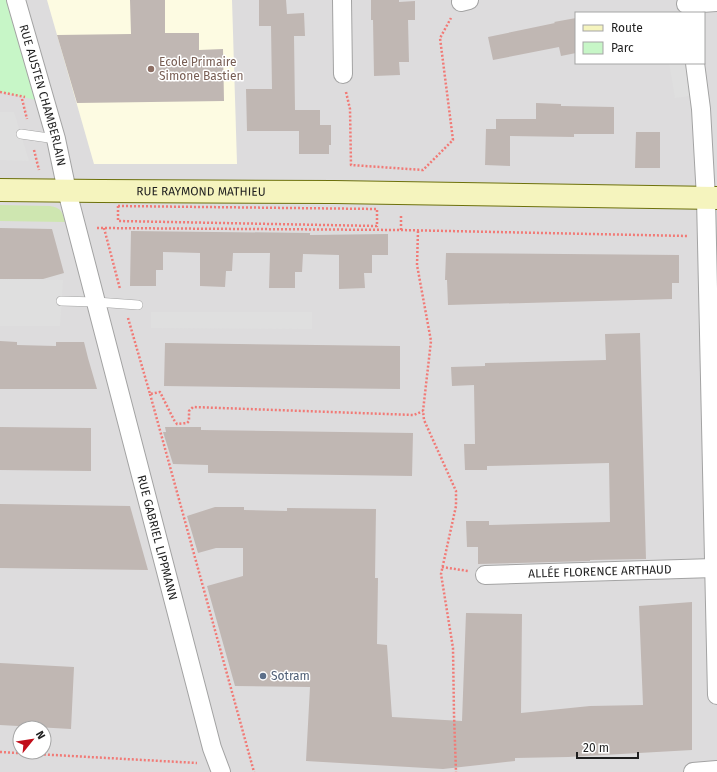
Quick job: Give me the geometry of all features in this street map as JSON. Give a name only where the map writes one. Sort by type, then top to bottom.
[{"type":"street","name":"RUE AUSTEN CHAMBERLAIN","points":[[16,0],[56,139],[67,191]]},
{"type":"street","points":[[342,0],[343,74]]},
{"type":"street","points":[[686,6],[717,2]]},
{"type":"street","points":[[694,64],[712,198],[707,236],[715,544],[714,568],[717,695]]},
{"type":"street","name":"RUE RAYMOND MATHIEU","points":[[0,190],[334,192],[712,198]]},
{"type":"street","name":"RUE GABRIEL LIPPMANN","points":[[67,191],[206,726],[212,748],[220,768]]},
{"type":"street","name":"ALLÉE FLORENCE ARTHAUD","points":[[485,575],[714,568]]},
{"type":"street","points":[[693,772],[717,770]]},
{"type":"lane","points":[[21,134],[56,139]]},
{"type":"lane","points":[[61,301],[138,305]]},
{"type":"path","points":[[343,74],[350,109],[350,164],[423,170],[453,140],[440,38],[465,1]]},
{"type":"path","points":[[20,89],[43,190]]},
{"type":"path","points":[[118,206],[377,209],[378,226],[118,221],[118,206]]},
{"type":"path","points":[[76,228],[418,231],[707,236]]},
{"type":"path","points":[[104,228],[254,772]]},
{"type":"path","points":[[418,231],[417,266],[431,341],[423,411],[424,420],[456,491],[456,506],[441,574],[453,648],[456,772]]},
{"type":"path","points":[[150,394],[160,392],[177,424],[187,423],[189,421],[189,411],[193,407],[414,414],[423,411]]},
{"type":"path","points":[[442,567],[474,571],[485,575]]},
{"type":"path","points":[[0,752],[220,768]]},
{"type":"shaded area","points":[[0,0],[717,0],[717,772],[0,772]]},
{"type":"shaded area","name":"Ecole Primaire Simone Bastien","points":[[47,0],[232,0],[237,164],[94,164]]},
{"type":"shaded area","points":[[669,64],[685,64],[690,96],[675,98]]},
{"type":"shaded area","points":[[0,112],[14,112],[29,161],[0,160]]},
{"type":"shaded area","points":[[0,279],[63,280],[60,326],[0,326]]},
{"type":"shaded area","points":[[151,312],[312,312],[312,329],[151,328]]},
{"type":"green space","points":[[0,0],[16,0],[45,102],[0,92]]},
{"type":"green space","points":[[0,205],[54,207],[59,209],[65,222],[0,221]]},
{"type":"building","points":[[130,0],[165,0],[165,33],[199,33],[199,50],[223,49],[224,101],[77,103],[57,35],[131,34]]},
{"type":"building","points":[[259,0],[286,0],[287,14],[304,13],[305,36],[294,36],[295,110],[320,110],[320,125],[331,125],[331,145],[329,145],[329,154],[299,154],[299,131],[247,131],[246,89],[272,89],[271,26],[259,26]]},
{"type":"building","points":[[371,0],[399,0],[399,2],[415,1],[415,20],[408,20],[409,62],[399,62],[400,75],[374,76],[373,20],[371,20]]},
{"type":"building","points":[[575,18],[575,53],[561,56],[559,47],[493,60],[488,37],[555,23],[554,22]]},
{"type":"building","points":[[536,103],[561,104],[561,106],[614,107],[614,134],[574,134],[574,137],[510,136],[510,166],[485,165],[486,129],[496,129],[496,119],[536,119]]},
{"type":"building","points":[[636,132],[660,132],[660,168],[635,168]]},
{"type":"building","points":[[0,228],[52,229],[64,273],[43,279],[0,279]]},
{"type":"building","points":[[131,231],[310,233],[310,235],[388,234],[388,255],[372,255],[372,273],[364,273],[365,288],[339,289],[339,255],[303,254],[302,272],[295,272],[295,288],[269,288],[270,253],[233,253],[232,271],[226,271],[225,287],[200,286],[200,253],[163,252],[163,270],[156,270],[156,286],[130,286]]},
{"type":"building","points":[[446,253],[679,255],[679,283],[672,283],[672,299],[448,305],[447,280],[445,280]]},
{"type":"building","points":[[640,333],[646,559],[478,564],[478,547],[467,547],[466,521],[489,521],[489,525],[610,522],[609,463],[487,466],[487,470],[465,470],[464,444],[475,444],[474,385],[452,386],[451,367],[485,366],[485,363],[606,360],[605,334]]},
{"type":"building","points":[[0,341],[17,342],[17,345],[56,346],[56,342],[84,342],[97,389],[0,389]]},
{"type":"building","points":[[165,343],[400,346],[400,389],[164,386]]},
{"type":"building","points":[[0,427],[91,428],[91,471],[0,470]]},
{"type":"building","points":[[165,427],[201,427],[201,430],[413,433],[412,476],[208,473],[208,465],[173,464],[163,432],[166,432]]},
{"type":"building","points":[[0,504],[130,506],[148,570],[0,568]]},
{"type":"building","points":[[215,507],[244,507],[244,510],[287,511],[287,508],[376,509],[375,578],[378,578],[377,644],[387,645],[392,717],[462,721],[466,613],[522,614],[521,713],[590,706],[643,705],[639,606],[692,602],[692,750],[568,757],[515,758],[515,761],[443,769],[306,761],[310,687],[235,686],[207,586],[243,576],[243,548],[216,548],[198,553],[187,516]]},
{"type":"building","points":[[0,663],[74,667],[71,729],[52,728],[52,720],[12,720],[12,726],[0,725]]},
{"type":"place","name":"Ecole Primaire Simone Bastien","points":[[151,69]]},
{"type":"place","name":"Sotram","points":[[263,676]]}]
